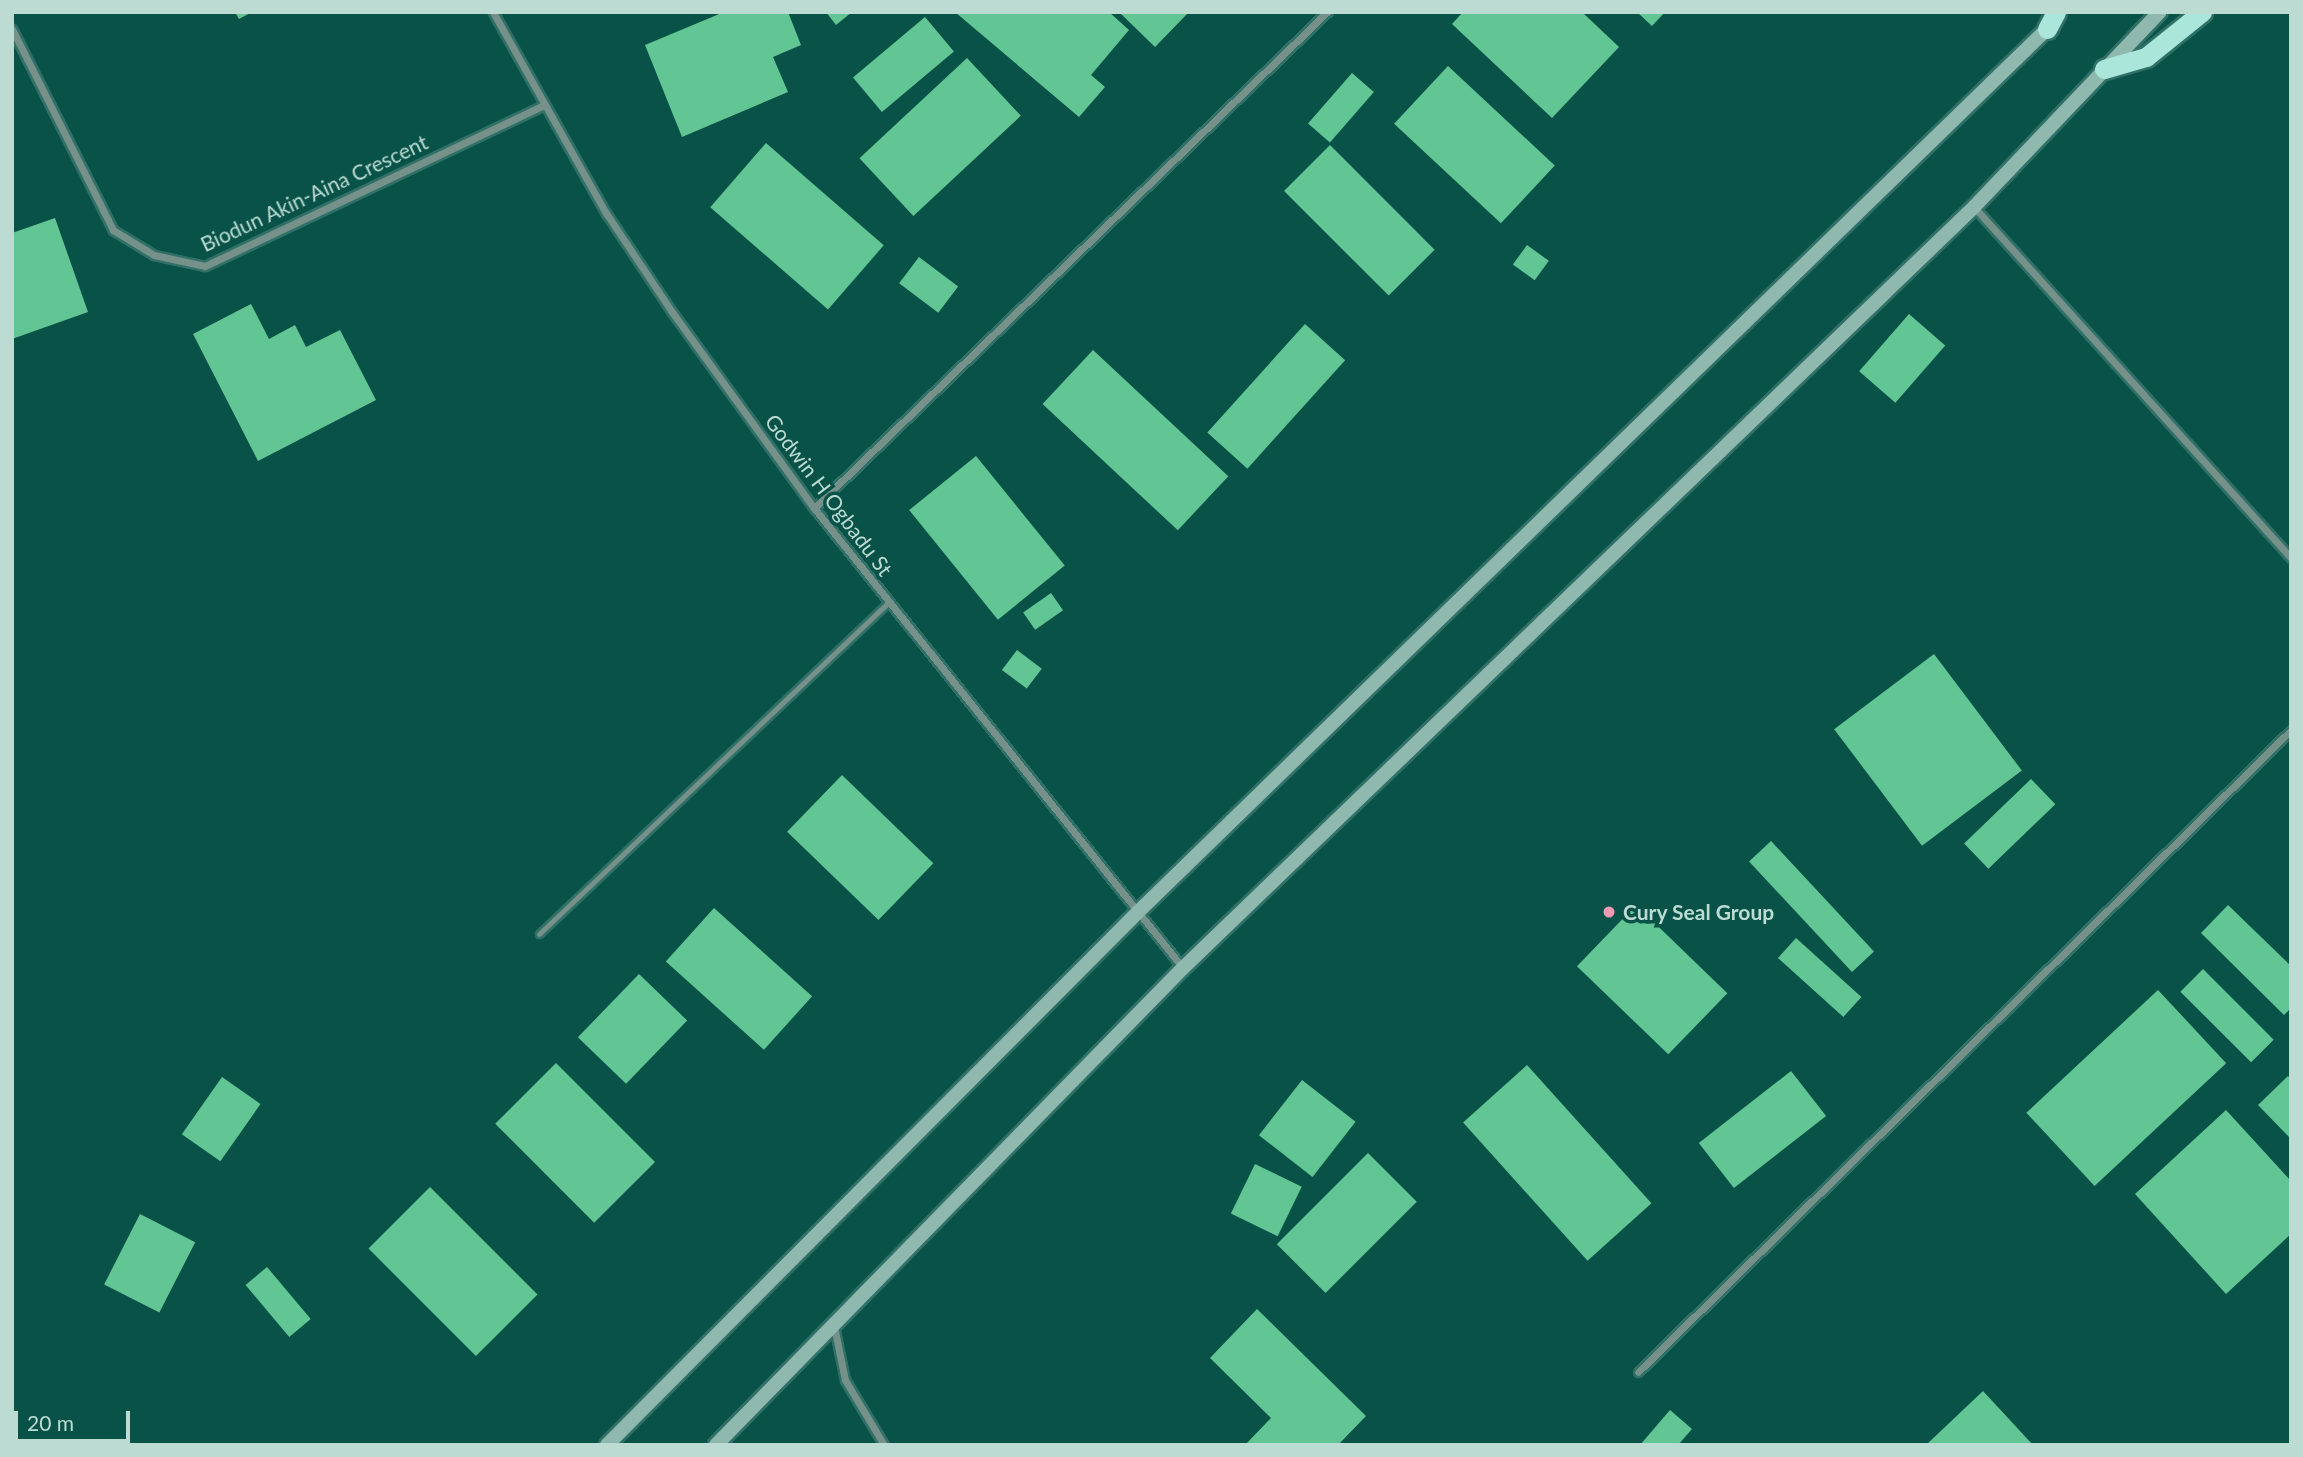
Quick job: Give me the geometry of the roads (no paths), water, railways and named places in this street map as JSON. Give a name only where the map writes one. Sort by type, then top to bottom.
[{"type":"highway","points":[[2104,69],[2146,57],[2202,12]]},
{"type":"main road","points":[[607,1445],[780,1268],[1138,912],[2064,12]]},
{"type":"main road","points":[[716,1445],[1183,968],[1974,207],[2160,12]]},
{"type":"street","name":"Godwin H Ogbadu St","points":[[493,12],[542,106],[672,312],[814,508],[888,603],[1183,968]]},
{"type":"street","points":[[814,508],[1327,12]]},
{"type":"street","name":"Biodun Akin-Aina Crescent","points":[[12,29],[113,230],[154,255],[205,266],[542,106]]},
{"type":"street","points":[[1974,207],[2291,558]]},
{"type":"street","points":[[1638,1372],[2291,730]]},
{"type":"street","points":[[835,1326],[845,1380],[884,1445]]},
{"type":"lane","points":[[539,934],[888,603]]},
{"type":"place","name":"Cury Seal Group","points":[[1609,912]]}]
